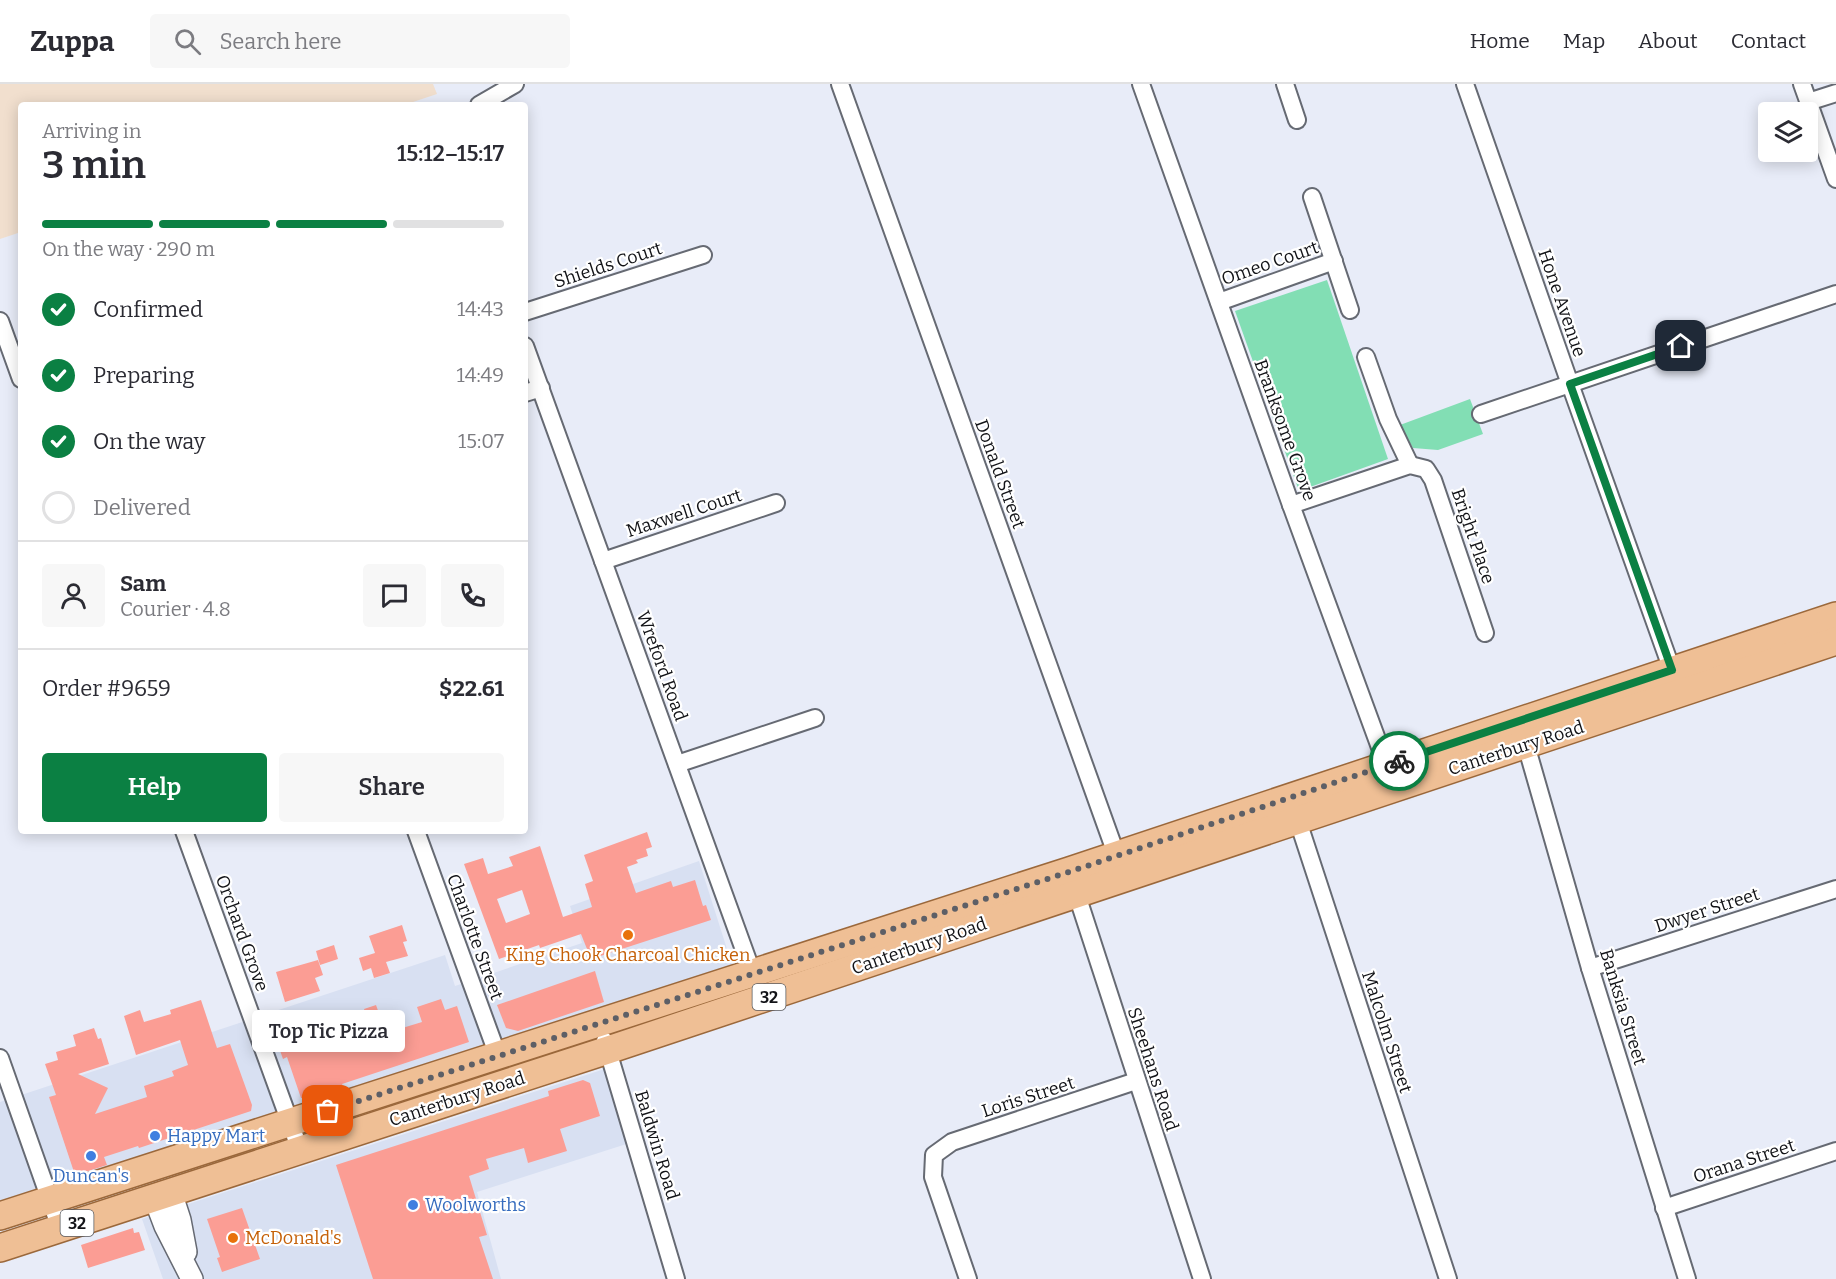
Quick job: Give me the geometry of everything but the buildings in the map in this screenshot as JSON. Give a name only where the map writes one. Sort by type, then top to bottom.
[{"type":"main road","name":"Canterbury Road","points":[[0,1248],[761,999],[1073,882],[1391,777],[1672,670],[1836,616]]},
{"type":"main road","name":"Canterbury Road","points":[[1391,777],[1526,745],[1836,641]]},
{"type":"main road","name":"Canterbury Road","points":[[0,1216],[753,974],[1073,882]]},
{"type":"main road","points":[[152,1168],[163,1195]]},
{"type":"street","points":[[484,102],[515,84]]},
{"type":"street","name":"Donald Street","points":[[840,84],[1120,866]]},
{"type":"street","name":"Branksome Grove","points":[[1141,84],[1391,777]]},
{"type":"street","points":[[1285,84],[1297,120]]},
{"type":"street","name":"Hone Avenue","points":[[1465,84],[1672,670]]},
{"type":"street","points":[[1802,84],[1808,102],[1836,93]]},
{"type":"street","points":[[1818,130],[1836,179]]},
{"type":"street","name":"Omeo Court","points":[[1312,197],[1350,310]]},
{"type":"street","name":"Shields Court","points":[[528,311],[703,255]]},
{"type":"street","name":"Omeo Court","points":[[1219,302],[1334,261]]},
{"type":"street","points":[[1481,414],[1836,294]]},
{"type":"street","points":[[0,321],[18,371]]},
{"type":"street","points":[[1291,505],[1410,465],[1388,418],[1366,357]]},
{"type":"street","name":"Wreford Road","points":[[528,362],[533,390],[603,561],[761,999]]},
{"type":"street","name":"Bright Place","points":[[1410,465],[1426,469],[1434,480],[1485,633]]},
{"type":"street","name":"Maxwell Court","points":[[603,561],[776,503]]},
{"type":"street","points":[[677,764],[815,718]]},
{"type":"street","name":"Banksia Street","points":[[1526,745],[1590,968],[1687,1279]]},
{"type":"street","name":"Malcolm Street","points":[[1293,809],[1448,1279]]},
{"type":"street","name":"Orchard Grove","points":[[185,834],[300,1150]]},
{"type":"street","name":"Charlotte Street","points":[[417,834],[498,1056]]},
{"type":"street","name":"Sheehans Road","points":[[1073,882],[1202,1279]]},
{"type":"street","name":"Dwyer Street","points":[[1590,968],[1836,889]]},
{"type":"street","name":"Baldwin Road","points":[[599,1023],[676,1279]]},
{"type":"street","points":[[0,1058],[60,1228]]},
{"type":"street","name":"Loris Street","points":[[968,1279],[933,1177],[934,1155],[952,1142],[1136,1081]]},
{"type":"street","name":"Orana Street","points":[[1664,1208],[1836,1151]]},
{"type":"street","points":[[163,1195],[165,1226],[192,1278]]},
{"type":"shaded area","points":[[0,84],[433,84],[437,94],[413,102],[18,102],[18,233],[0,239]]},
{"type":"shaded area","points":[[699,861],[734,971],[0,1203],[0,1102],[445,955],[455,986],[582,943],[570,906]]},
{"type":"shaded area","points":[[620,1064],[642,1139],[477,1192],[501,1279],[163,1279],[142,1219]]},
{"type":"green space","points":[[1327,280],[1388,459],[1299,491],[1235,311]]},
{"type":"green space","points":[[1470,399],[1483,434],[1438,450],[1413,448],[1400,425]]},
{"type":"way so far","points":[[328,1111],[1069,872],[1399,761]]},
{"type":"place","name":"King Chook Charcoal Chicken","points":[[628,935]]},
{"type":"place","name":"Top Tic Pizza","points":[[328,1111]]},
{"type":"place","name":"Happy Mart","points":[[155,1136]]},
{"type":"place","name":"Duncan's","points":[[91,1156]]},
{"type":"place","name":"Woolworths","points":[[413,1205]]},
{"type":"place","name":"McDonald's","points":[[233,1238]]},
{"type":"route","points":[[1399,761],[1672,670],[1570,384],[1681,346]]}]
